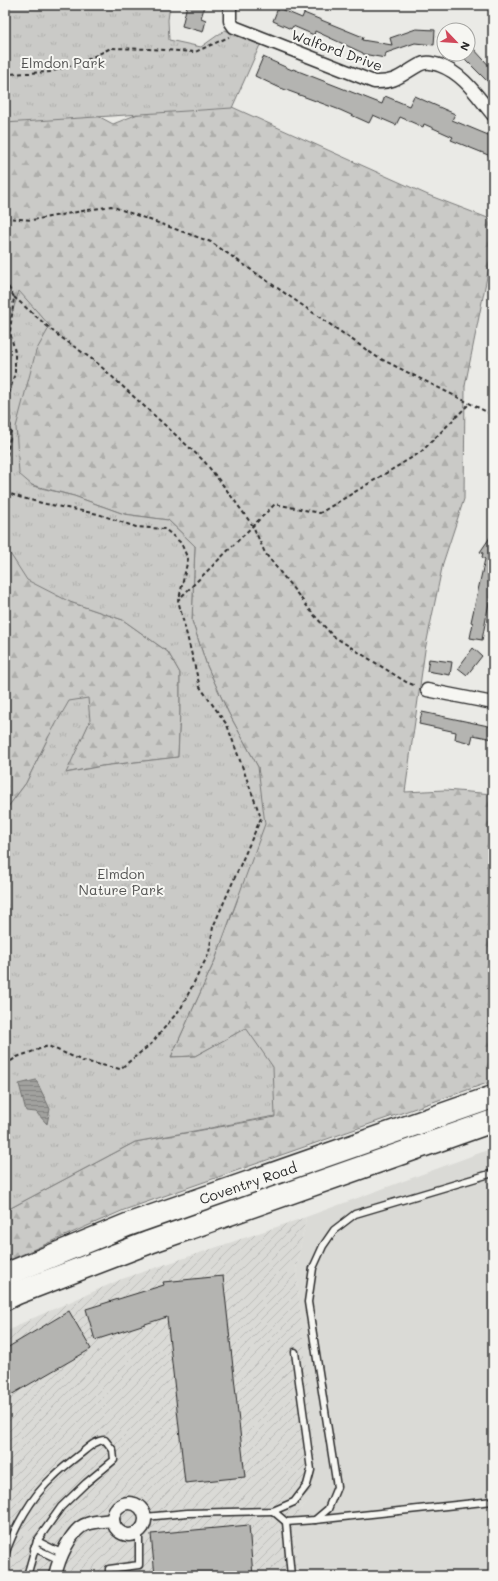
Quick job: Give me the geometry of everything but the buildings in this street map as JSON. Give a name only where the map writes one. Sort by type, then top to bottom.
[{"type":"highway","name":"Coventry Road","points":[[5,1275],[127,1225],[317,1160],[493,1097]]},
{"type":"highway","name":"Coventry Road","points":[[5,1299],[150,1242],[493,1121]]},
{"type":"street","points":[[230,5],[230,21],[234,27],[243,31]]},
{"type":"street","name":"Walford Drive","points":[[243,31],[374,82],[386,83],[401,77],[420,64],[430,62],[446,68],[460,77],[493,115]]},
{"type":"street","points":[[427,690],[493,699]]},
{"type":"street","points":[[125,1503],[132,1503],[139,1506],[144,1511],[144,1525],[139,1532],[132,1536],[116,1530],[113,1520],[119,1506],[125,1503]]},
{"type":"street","points":[[55,1576],[73,1534],[86,1524],[113,1520]]},
{"type":"lane","points":[[315,1520],[328,1509],[337,1487],[308,1302],[313,1268],[323,1246],[334,1230],[355,1214],[493,1174]]},
{"type":"lane","points":[[145,1517],[187,1513],[273,1511],[294,1502],[307,1485],[311,1470],[295,1352]]},
{"type":"lane","points":[[5,1555],[8,1545],[23,1516],[31,1503],[52,1478],[92,1445],[100,1440],[105,1440],[113,1450],[114,1460],[86,1483],[61,1507],[34,1548],[27,1576]]},
{"type":"lane","points":[[273,1511],[286,1522],[493,1501]]},
{"type":"lane","points":[[286,1522],[291,1576]]},
{"type":"lane","points":[[109,1576],[109,1569],[140,1565],[139,1532]]},
{"type":"lane","points":[[37,1542],[62,1557]]},
{"type":"lane","points":[[34,1548],[62,1557]]},
{"type":"path","points":[[5,74],[50,72],[82,62],[111,48],[194,52],[243,31]]},
{"type":"path","points":[[5,218],[32,220],[111,206],[211,242],[377,357],[493,416]]},
{"type":"path","points":[[5,281],[14,297],[55,334],[96,362],[204,461],[252,526],[265,553],[314,615],[333,636],[406,682],[427,690]]},
{"type":"path","points":[[5,469],[11,431],[8,399],[15,372],[16,352],[10,332],[14,297]]},
{"type":"path","points":[[178,600],[275,504],[320,513],[421,452],[469,404]]},
{"type":"path","points":[[5,491],[8,494],[46,504],[98,514],[136,527],[165,530],[181,543],[188,559],[178,600],[200,687],[227,724],[261,818],[213,927],[209,953],[181,1008],[151,1044],[120,1068],[83,1060],[48,1046],[17,1057],[5,1064]]},
{"type":"shaded area","points":[[36,1080],[50,1109],[47,1124],[36,1112],[26,1111],[19,1084]]},
{"type":"shaded area","points":[[493,1148],[493,1576],[298,1576],[293,1525],[298,1521],[298,1512],[309,1499],[303,1345],[296,1269],[306,1217]]},
{"type":"shaded area","points":[[306,1217],[296,1269],[316,1466],[309,1499],[298,1512],[298,1521],[293,1525],[298,1576],[5,1576],[5,1333],[22,1323],[122,1279]]},
{"type":"green space","name":"Elmdon Park","points":[[5,5],[170,5],[168,20],[169,40],[201,47],[225,30],[260,45],[232,108],[5,123]]},
{"type":"green space","points":[[5,91],[62,97],[113,124],[168,102],[232,107],[428,195],[493,220],[493,247],[465,386],[464,499],[443,563],[425,650],[405,792],[445,790],[493,794],[493,1081],[124,1210],[5,1262],[5,1211],[135,1142],[275,1117],[246,1029],[195,1056],[171,1057],[215,960],[237,901],[258,767],[228,712],[207,666],[192,621],[195,546],[168,520],[124,514],[74,496],[5,478]]},
{"type":"green space","name":"Elmdon Nature Park","points":[[19,291],[50,326],[36,351],[16,427],[19,474],[33,486],[74,496],[124,514],[168,520],[195,546],[192,621],[207,666],[228,712],[258,767],[265,824],[215,960],[171,1057],[195,1056],[246,1028],[273,1067],[275,1116],[135,1142],[5,1211],[5,811],[26,783],[49,736],[69,701],[88,698],[90,721],[66,773],[102,766],[178,757],[180,712],[180,673],[168,652],[123,620],[70,602],[27,580],[9,552],[5,528],[5,335]]},
{"type":"green space","points":[[5,528],[9,552],[70,602],[123,620],[168,652],[180,673],[178,757],[102,766],[65,773],[90,721],[49,736],[26,783],[5,811]]}]
